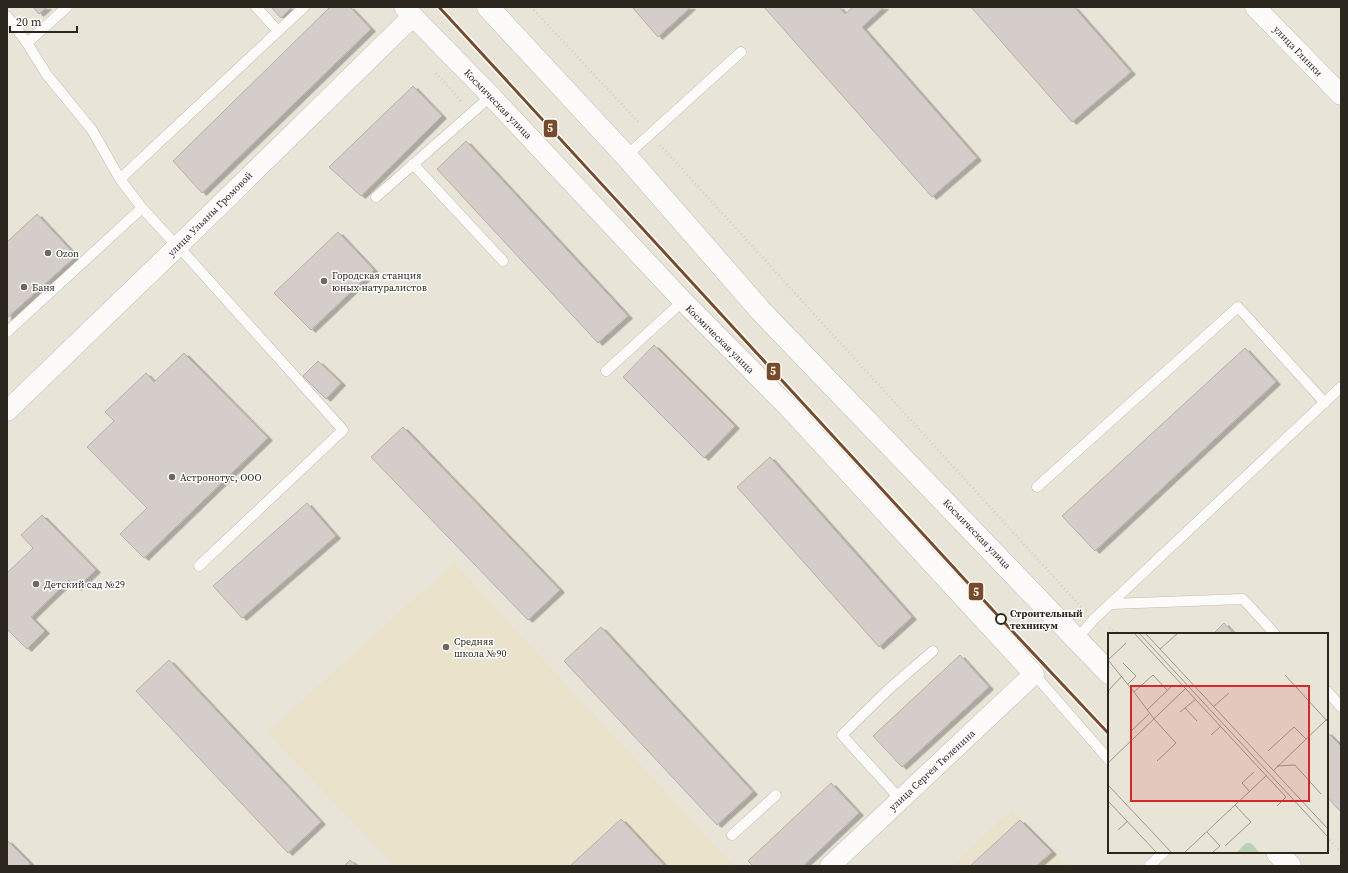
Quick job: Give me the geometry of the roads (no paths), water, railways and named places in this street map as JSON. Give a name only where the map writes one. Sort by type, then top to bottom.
[{"type":"main road","name":"Космическая улица","points":[[488,7],[626,156],[761,311],[1108,672]]},
{"type":"main road","points":[[1278,853],[1290,866]]},
{"type":"street","name":"улица Глинки","points":[[1255,7],[1341,95]]},
{"type":"street","name":"Космическая улица","points":[[408,12],[491,96],[683,301],[789,408],[1034,674]]},
{"type":"street","name":"улица Ульяны Громовой","points":[[7,411],[177,246],[408,12]]},
{"type":"street","name":"улица Сергея Тюленина","points":[[830,866],[1034,674]]},
{"type":"lane","points":[[27,43],[67,7]]},
{"type":"lane","points":[[256,7],[278,32]]},
{"type":"lane","points":[[120,178],[304,7]]},
{"type":"lane","points":[[7,16],[27,43],[47,75],[92,130],[120,178],[142,208],[343,430],[199,566]]},
{"type":"lane","points":[[626,156],[741,52]]},
{"type":"lane","points":[[376,197],[491,96]]},
{"type":"lane","points":[[413,164],[503,261]]},
{"type":"lane","points":[[7,332],[142,208]]},
{"type":"lane","points":[[606,370],[683,301]]},
{"type":"lane","points":[[1037,488],[1238,307],[1325,403]]},
{"type":"lane","points":[[1077,639],[1093,620],[1341,387]]},
{"type":"lane","points":[[1111,604],[1242,598],[1274,633]]},
{"type":"lane","points":[[900,800],[842,735],[890,688],[933,651]]},
{"type":"lane","points":[[1034,674],[1108,759]]},
{"type":"lane","points":[[1328,692],[1341,707]]},
{"type":"lane","points":[[732,835],[776,795]]},
{"type":"lane","points":[[1149,866],[1163,853]]},
{"type":"place","name":"Ozon","points":[[48,253]]},
{"type":"place","name":"Городская станция юных натуралистов","points":[[324,281]]},
{"type":"place","name":"Баня","points":[[24,287]]},
{"type":"place","name":"Астронотус, ООО","points":[[172,477]]},
{"type":"place","name":"Детский сад №29","points":[[36,584]]},
{"type":"place","name":"Строительный техникум","points":[[1001,619]]},
{"type":"place","name":"Средняя школа №90","points":[[446,647]]}]
